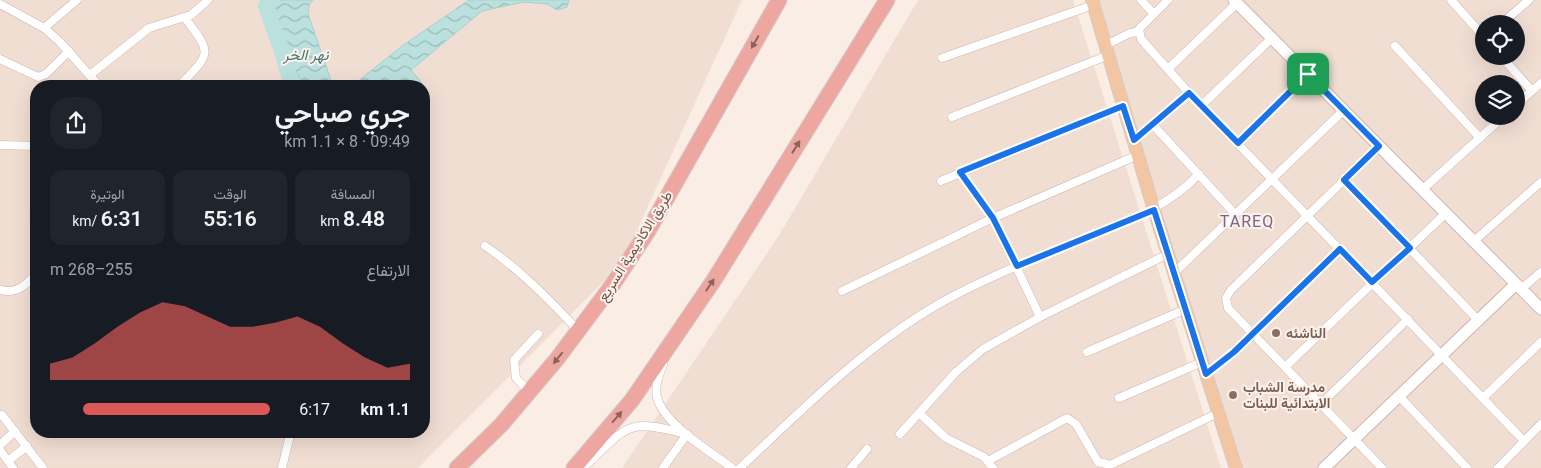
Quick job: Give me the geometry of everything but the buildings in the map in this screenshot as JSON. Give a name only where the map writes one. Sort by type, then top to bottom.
[{"type":"highway","name":"طريق الاكاديمية السريع","points":[[457,468],[501,425],[529,392],[579,331],[613,284],[648,231],[779,0]]},
{"type":"highway","points":[[574,468],[632,400],[683,326],[887,0]]},
{"type":"main road","points":[[1093,2],[1154,210],[1236,468]]},
{"type":"street","points":[[44,28],[77,0]]},
{"type":"street","points":[[90,75],[149,28],[185,18],[198,10],[208,0]]},
{"type":"street","points":[[1141,0],[1154,14]]},
{"type":"street","points":[[1168,0],[1140,26],[1138,32],[1141,39],[1189,93],[1308,214],[1524,441]]},
{"type":"street","points":[[1451,0],[1475,27]]},
{"type":"street","points":[[1511,15],[1529,0]]},
{"type":"street","points":[[1168,69],[1235,1],[1541,309]]},
{"type":"street","points":[[942,58],[1093,2]]},
{"type":"street","points":[[0,4],[44,28],[69,51],[94,80]]},
{"type":"street","points":[[185,18],[203,41],[206,54],[204,60],[185,80]]},
{"type":"street","points":[[952,117],[1108,50],[1130,33],[1138,32]]},
{"type":"street","points":[[1202,105],[1272,38]]},
{"type":"street","points":[[1395,46],[1480,138]]},
{"type":"street","points":[[0,59],[38,77],[46,74],[69,51]]},
{"type":"street","points":[[1509,65],[1532,91]]},
{"type":"street","points":[[1238,143],[1308,74]]},
{"type":"street","points":[[1525,98],[1541,83]]},
{"type":"street","points":[[1134,140],[1189,93]]},
{"type":"street","points":[[941,182],[960,172],[1123,106]]},
{"type":"street","points":[[1174,273],[1344,110]]},
{"type":"street","points":[[1153,124],[1235,214]]},
{"type":"street","points":[[1423,189],[1494,125]]},
{"type":"street","points":[[0,146],[30,146]]},
{"type":"street","points":[[1379,146],[1227,294],[1226,304],[1320,405],[1382,468]]},
{"type":"street","points":[[842,291],[993,218],[1138,155]]},
{"type":"street","points":[[960,172],[993,218],[1040,317]]},
{"type":"street","points":[[740,468],[836,378],[891,336],[944,301],[1017,266],[1154,210],[1178,194],[1199,174]]},
{"type":"street","points":[[1344,180],[1478,320]]},
{"type":"street","points":[[1474,241],[1541,182]]},
{"type":"street","points":[[1285,368],[1372,282],[1446,213]]},
{"type":"street","points":[[485,246],[509,262],[533,283],[579,331]]},
{"type":"street","points":[[1206,374],[1227,359],[1340,249]]},
{"type":"street","points":[[900,434],[973,356],[1040,317],[1168,254]]},
{"type":"street","points":[[1324,468],[1478,320],[1519,286],[1541,272]]},
{"type":"street","points":[[0,290],[11,292],[21,288],[30,280]]},
{"type":"street","points":[[1087,352],[1186,309]]},
{"type":"street","points":[[1320,405],[1408,319]]},
{"type":"street","points":[[683,326],[660,372],[656,394],[663,410],[687,434],[732,468]]},
{"type":"street","points":[[529,392],[516,378],[514,360],[538,334]]},
{"type":"street","points":[[1484,398],[1541,342]]},
{"type":"street","points":[[1119,398],[1202,362]]},
{"type":"street","points":[[1399,396],[1467,468]]},
{"type":"street","points":[[919,412],[952,443],[980,455],[993,468]]},
{"type":"street","points":[[988,461],[1067,418],[1076,424],[1098,462],[1110,466],[1218,413]]},
{"type":"street","points":[[2,415],[42,468]]},
{"type":"street","points":[[1498,468],[1541,424]]},
{"type":"street","points":[[583,468],[621,432],[629,428],[646,425],[687,434]]},
{"type":"street","points":[[0,445],[15,431]]},
{"type":"street","points":[[663,468],[687,434]]},
{"type":"street","points":[[282,468],[288,438]]},
{"type":"street","points":[[0,450],[11,464],[27,446]]},
{"type":"street","points":[[852,468],[867,449]]},
{"type":"shaded area","points":[[0,0],[742,0],[622,263],[418,468],[0,468]]},
{"type":"shaded area","points":[[918,0],[1073,0],[1221,468],[622,468],[778,237]]},
{"type":"shaded area","points":[[1095,0],[1541,0],[1541,468],[1239,468]]},
{"type":"water","name":"نهر الخر","points":[[272,0],[313,0],[309,5],[308,14],[331,80],[300,80],[291,60]]},
{"type":"water","name":"نهر الخر","points":[[469,0],[569,0],[567,7],[557,10],[547,4],[524,2],[482,11],[411,70],[419,80],[360,80],[402,46]]},
{"type":"waterway","points":[[272,0],[266,6],[290,80]]},
{"type":"place","name":"الناشئه","points":[[1276,333]]},
{"type":"place","name":"مدرسة الشباب الابتدائية للبنات","points":[[1233,395]]},
{"type":"district","name":"TAREQ","points":[[1247,221]]},
{"type":"route","points":[[1308,74],[1379,146],[1344,180],[1410,248],[1372,282],[1340,249],[1227,359],[1206,374],[1154,210],[1017,266],[993,218],[960,172],[1123,106],[1134,140],[1189,93],[1238,143],[1308,74]]}]
